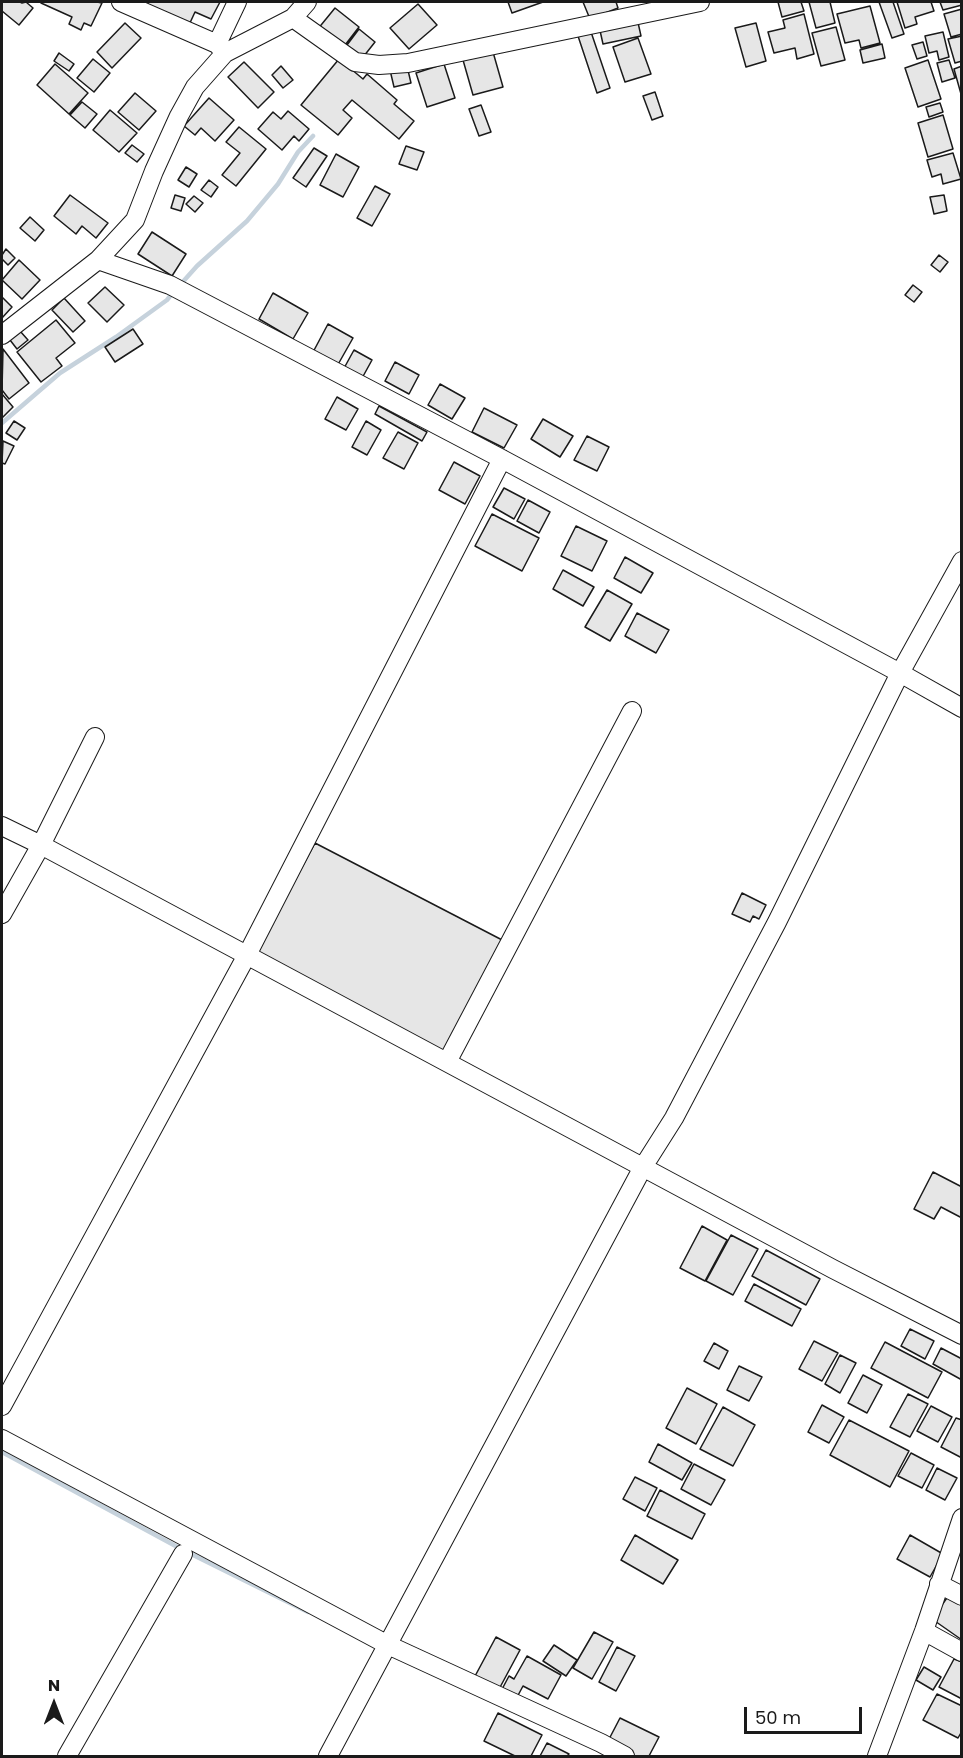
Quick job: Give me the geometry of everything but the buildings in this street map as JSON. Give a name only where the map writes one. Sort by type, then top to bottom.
[{"type":"street","points":[[121,2],[221,49],[293,18],[307,2]]},
{"type":"street","points":[[2,335],[98,260],[135,220],[159,162],[195,87],[221,49],[237,2]]},
{"type":"street","points":[[293,18],[355,62],[379,65],[408,63],[700,2]]},
{"type":"street","points":[[98,260],[177,289],[502,459],[962,708]]},
{"type":"street","points":[[2,1406],[247,955],[502,459]]},
{"type":"street","points":[[328,1756],[643,1167],[674,1119],[777,922],[900,673],[962,561]]},
{"type":"street","points":[[447,1062],[632,711]]},
{"type":"street","points":[[2,914],[41,845],[95,737]]},
{"type":"street","points":[[2,826],[833,1269],[962,1335]]},
{"type":"street","points":[[2,1439],[388,1645],[598,1750],[625,1756]]},
{"type":"street","points":[[877,1756],[924,1631],[962,1518]]},
{"type":"street","points":[[68,1756],[183,1554]]},
{"type":"street","points":[[939,1584],[962,1596]]},
{"type":"street","points":[[924,1631],[962,1652]]},
{"type":"waterway","points":[[180,285],[197,266],[247,221],[278,184],[298,152],[313,136]]},
{"type":"waterway","points":[[2,423],[60,373],[116,337],[167,300],[174,291]]},
{"type":"waterway","points":[[2,1452],[183,1550],[308,1612]]}]
